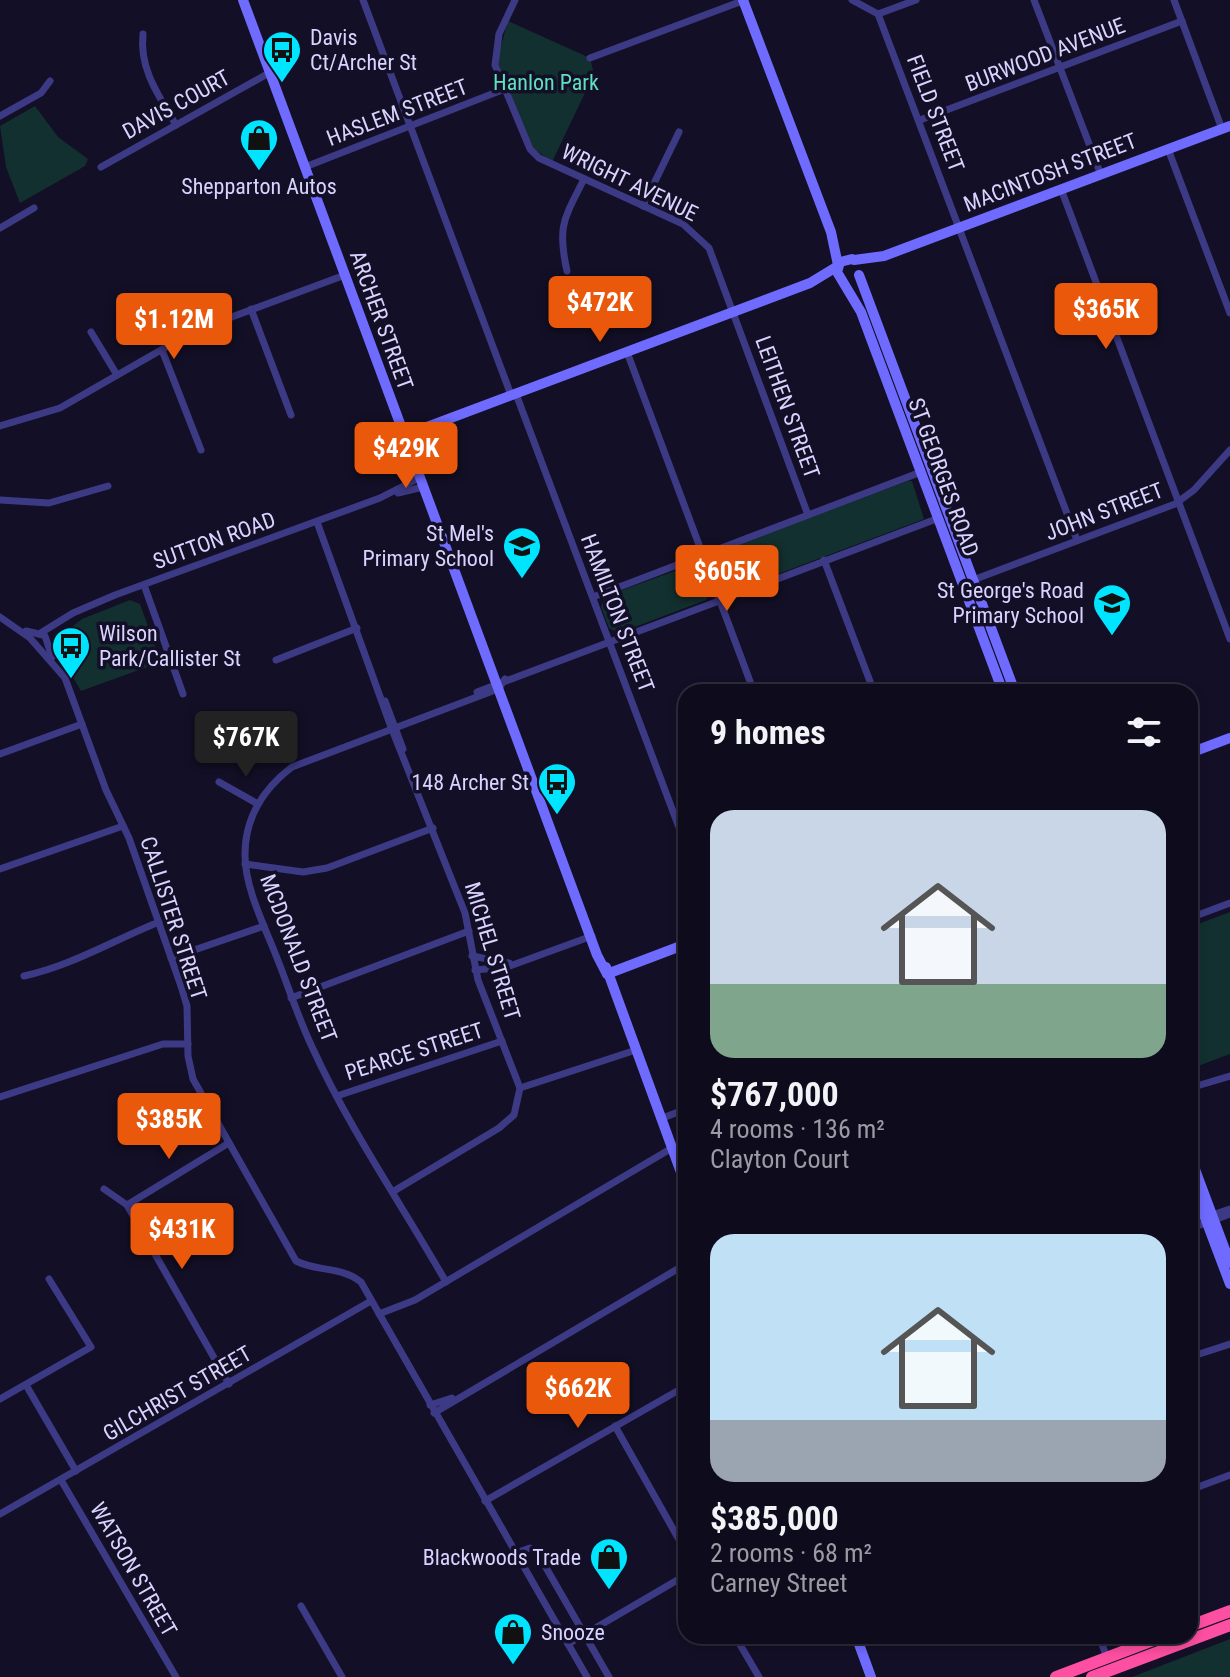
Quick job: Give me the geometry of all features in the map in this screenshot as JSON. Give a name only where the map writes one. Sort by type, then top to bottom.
[{"type":"highway","points":[[1198,1623],[1230,1611]]},
{"type":"highway","points":[[1198,1635],[1230,1625]]},
{"type":"highway","points":[[1092,1677],[1149,1644]]},
{"type":"highway","points":[[1056,1677],[1172,1644]]},
{"type":"street","name":"ARCHER STREET","points":[[240,0],[305,167],[403,436],[500,683],[597,955],[607,974],[678,1165]]},
{"type":"street","name":"HAMILTON STREET","points":[[363,0],[678,824]]},
{"type":"street","name":"WRIGHT AVENUE","points":[[515,0],[499,34],[495,65],[502,90],[530,149],[539,158],[643,206],[699,236],[709,248],[735,311]]},
{"type":"street","points":[[590,58],[744,0]]},
{"type":"street","name":"ST GEORGES ROAD","points":[[744,0],[831,232],[839,272],[886,364]]},
{"type":"street","points":[[852,0],[878,14],[916,0]]},
{"type":"street","points":[[1034,0],[1101,175]]},
{"type":"street","points":[[1174,0],[1226,128]]},
{"type":"street","name":"FIELD STREET","points":[[878,14],[1077,540]]},
{"type":"street","name":"BURWOOD AVENUE","points":[[920,120],[1182,21]]},
{"type":"street","points":[[143,34],[147,73],[176,125]]},
{"type":"street","name":"DAVIS COURT","points":[[101,167],[269,73]]},
{"type":"street","points":[[0,116],[41,93],[50,81]]},
{"type":"street","name":"HASLEM STREET","points":[[305,167],[502,90]]},
{"type":"street","name":"MACINTOSH STREET","points":[[839,272],[843,260],[884,256],[1226,128]]},
{"type":"street","points":[[643,206],[679,132]]},
{"type":"street","points":[[1168,149],[1230,313]]},
{"type":"street","points":[[567,271],[560,237],[564,221],[584,179]]},
{"type":"street","points":[[1061,189],[1230,639]]},
{"type":"street","points":[[0,228],[34,208]]},
{"type":"street","name":"ST GEORGES ROAD","points":[[831,232],[844,254],[853,260],[859,274],[886,364],[1007,684]]},
{"type":"street","name":"MACINTOSH STREET","points":[[859,274],[884,256]]},
{"type":"street","points":[[403,436],[839,272],[851,281],[859,274]]},
{"type":"street","points":[[0,426],[49,413],[194,331],[345,275]]},
{"type":"street","points":[[251,309],[291,415]]},
{"type":"street","name":"LEITHEN STREET","points":[[735,311],[808,515]]},
{"type":"street","points":[[91,332],[117,375]]},
{"type":"street","points":[[162,350],[201,450]]},
{"type":"street","points":[[627,352],[751,684]]},
{"type":"street","name":"JOHN STREET","points":[[968,582],[1180,502],[1230,450]]},
{"type":"street","points":[[593,597],[926,470]]},
{"type":"street","name":"SUTTON ROAD","points":[[40,640],[62,620],[92,604],[421,483]]},
{"type":"street","points":[[0,500],[49,503],[108,486]]},
{"type":"street","name":"MICHEL STREET","points":[[317,522],[433,828],[469,931],[475,970],[520,1088]]},
{"type":"street","name":"MCDONALD STREET","points":[[446,1282],[337,1096],[291,998],[245,864],[248,827],[258,804],[271,785],[292,767],[500,683],[824,560],[944,523]]},
{"type":"street","points":[[824,560],[871,684]]},
{"type":"street","points":[[144,585],[183,694]]},
{"type":"street","name":"CALLISTER STREET","points":[[0,617],[40,640],[59,670],[123,826],[187,1006],[193,1079],[227,1144],[296,1261],[308,1267],[350,1273],[361,1282],[587,1677]]},
{"type":"street","points":[[276,660],[357,628]]},
{"type":"street","points":[[0,754],[82,724]]},
{"type":"street","points":[[1198,750],[1230,738]]},
{"type":"street","points":[[219,782],[258,804]]},
{"type":"street","points":[[0,869],[123,826]]},
{"type":"street","points":[[245,864],[303,872],[327,868],[433,828]]},
{"type":"street","points":[[1198,915],[1230,903]]},
{"type":"street","points":[[24,976],[53,970],[104,944],[159,922]]},
{"type":"street","points":[[171,958],[264,926]]},
{"type":"street","points":[[291,998],[469,931]]},
{"type":"street","points":[[475,970],[515,964],[592,936]]},
{"type":"street","points":[[607,974],[678,947]]},
{"type":"street","points":[[472,956],[515,964]]},
{"type":"street","name":"PEARCE STREET","points":[[337,1096],[502,1041]]},
{"type":"street","points":[[0,1097],[163,1044],[188,1044]]},
{"type":"street","points":[[394,1191],[499,1128],[514,1115],[520,1088],[636,1050]]},
{"type":"street","points":[[1198,1088],[1230,1076]]},
{"type":"street","points":[[660,1119],[678,1112]]},
{"type":"street","points":[[127,1205],[227,1144]]},
{"type":"street","points":[[381,1317],[673,1152]]},
{"type":"street","points":[[1198,1188],[1227,1261],[1229,1278]]},
{"type":"street","points":[[104,1189],[127,1205],[229,1384]]},
{"type":"street","points":[[1198,1223],[1230,1211]]},
{"type":"street","points":[[432,1409],[678,1268]]},
{"type":"street","points":[[0,1399],[91,1347],[49,1279]]},
{"type":"street","name":"GILCHRIST STREET","points":[[0,1514],[371,1301]]},
{"type":"street","points":[[1198,1354],[1230,1342]]},
{"type":"street","points":[[26,1385],[76,1471]]},
{"type":"street","points":[[485,1501],[678,1391]]},
{"type":"street","points":[[615,1426],[678,1536]]},
{"type":"street","points":[[1198,1487],[1230,1475]]},
{"type":"street","name":"WATSON STREET","points":[[61,1480],[176,1677]]},
{"type":"street","points":[[516,1553],[530,1548],[537,1552],[609,1677]]},
{"type":"street","points":[[568,1644],[678,1580]]},
{"type":"street","points":[[301,1606],[342,1677]]},
{"type":"street","points":[[740,1644],[759,1677]]},
{"type":"street","points":[[859,1644],[871,1677]]},
{"type":"street","points":[[1102,1644],[1110,1664]]},
{"type":"green space","name":"Hanlon Park","points":[[508,21],[590,58],[594,74],[552,162],[529,145],[497,60]]},
{"type":"green space","points":[[35,106],[58,137],[88,159],[85,166],[20,203],[6,167],[0,126]]},
{"type":"green space","points":[[912,481],[924,519],[730,592],[719,588],[710,562],[713,554]]},
{"type":"green space","points":[[694,564],[701,567],[711,592],[706,600],[619,633],[609,628],[601,607],[606,596]]},
{"type":"green space","points":[[130,600],[140,604],[161,662],[81,691],[57,650],[58,638],[82,619]]},
{"type":"green space","points":[[1230,912],[1230,1054],[1198,1066],[1198,924]]},
{"type":"green space","points":[[1230,1639],[1230,1677],[1132,1677]]},
{"type":"place","name":"Davis Ct/Archer St","points":[[282,84]]},
{"type":"place","name":"Shepparton Autos","points":[[259,172]]},
{"type":"place","name":"St Mel's Primary School","points":[[522,580]]},
{"type":"place","name":"St George's Road Primary School","points":[[1112,637]]},
{"type":"place","name":"Wilson Park/Callister St","points":[[71,680]]},
{"type":"place","name":"148 Archer St","points":[[557,816]]},
{"type":"place","name":"Blackwoods Trade","points":[[609,1591]]},
{"type":"place","name":"Snooze","points":[[513,1666]]}]
